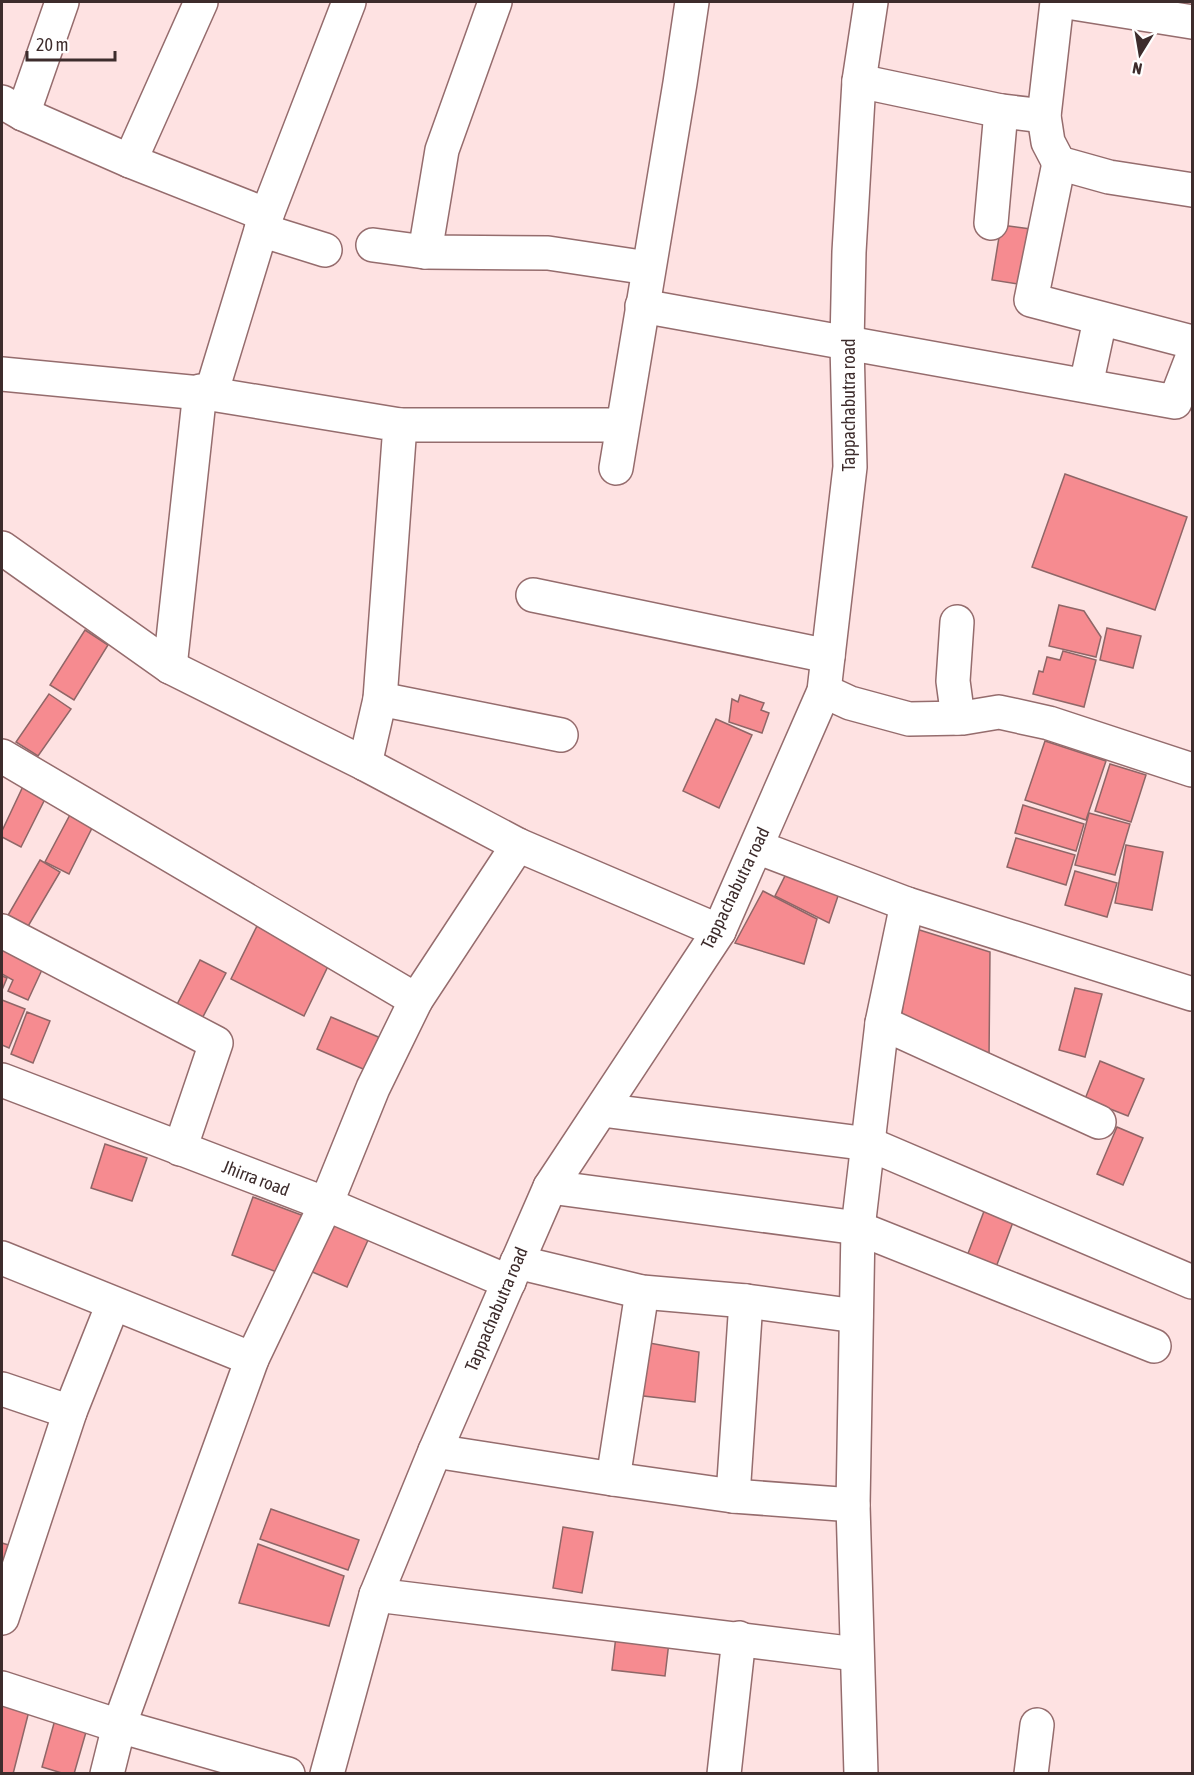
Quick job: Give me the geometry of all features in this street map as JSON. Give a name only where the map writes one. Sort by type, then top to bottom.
[{"type":"street","points":[[62,2],[12,108],[325,250]]},
{"type":"street","points":[[130,161],[201,2]]},
{"type":"street","points":[[170,667],[205,393],[264,222],[349,2]]},
{"type":"street","points":[[424,252],[442,150],[495,2]]},
{"type":"street","points":[[616,468],[692,2]]},
{"type":"street","name":"Tappachabutra road","points":[[327,1773],[376,1595],[435,1450],[550,1187],[718,931],[824,691],[850,467],[847,344],[849,252],[859,81],[870,2]]},
{"type":"street","points":[[1057,2],[1044,116],[1048,142],[1059,163],[1031,300],[1100,320],[1192,342]]},
{"type":"street","points":[[1067,2],[1192,22]]},
{"type":"street","points":[[859,81],[1001,111],[1044,116]]},
{"type":"street","points":[[991,223],[1001,111]]},
{"type":"street","points":[[1059,163],[1109,177],[1192,190]]},
{"type":"street","points":[[373,245],[424,252],[548,253],[648,268]]},
{"type":"street","points":[[642,306],[1175,402],[1192,358]]},
{"type":"street","points":[[1086,385],[1100,320]]},
{"type":"street","points":[[2,374],[205,393],[400,425],[622,425]]},
{"type":"street","points":[[365,764],[380,699],[400,425]]},
{"type":"street","points":[[2,548],[170,667],[365,764],[518,845],[718,931]]},
{"type":"street","points":[[533,595],[828,656]]},
{"type":"street","points":[[957,622],[953,681],[958,718]]},
{"type":"street","points":[[824,691],[850,703],[909,719],[958,718],[999,712],[1049,723],[1192,770]]},
{"type":"street","points":[[380,699],[561,735]]},
{"type":"street","points":[[2,756],[416,1000]]},
{"type":"street","points":[[107,1773],[119,1726],[252,1359],[326,1204],[373,1088],[416,1000],[518,845]]},
{"type":"street","points":[[757,847],[907,904],[1192,994]]},
{"type":"street","points":[[861,1773],[856,1654],[854,1505],[858,1228],[882,1023],[907,904]]},
{"type":"street","points":[[2,931],[216,1043],[180,1149]]},
{"type":"street","points":[[882,1023],[1099,1122]]},
{"type":"street","name":"Jhirra road","points":[[2,1080],[326,1204],[513,1272],[642,1292],[746,1301],[856,1316]]},
{"type":"street","points":[[602,1110],[869,1144],[1192,1282]]},
{"type":"street","points":[[550,1187],[858,1228],[1154,1346]]},
{"type":"street","points":[[2,1258],[252,1359]]},
{"type":"street","points":[[613,1479],[642,1292]]},
{"type":"street","points":[[733,1496],[746,1301]]},
{"type":"street","points":[[2,1618],[70,1412],[113,1304]]},
{"type":"street","points":[[2,1389],[70,1412]]},
{"type":"street","points":[[435,1450],[733,1496],[854,1505]]},
{"type":"street","points":[[376,1595],[856,1654]]},
{"type":"street","points":[[724,1773],[739,1638]]},
{"type":"street","points":[[2,1688],[119,1726],[288,1773]]},
{"type":"street","points":[[1031,1773],[1037,1725]]},
{"type":"building","points":[[1001,225],[1038,230],[1030,286],[992,280]]},
{"type":"building","points":[[1065,474],[1187,517],[1155,610],[1032,567]]},
{"type":"building","points":[[1059,605],[1084,611],[1101,637],[1096,657],[1049,646]]},
{"type":"building","points":[[1107,628],[1141,636],[1133,668],[1100,660]]},
{"type":"building","points":[[85,630],[108,645],[74,700],[50,685]]},
{"type":"building","points":[[1063,651],[1096,660],[1084,707],[1033,694],[1039,671],[1043,672],[1047,657],[1060,660]]},
{"type":"building","points":[[49,694],[71,709],[38,756],[16,742]]},
{"type":"building","points":[[740,695],[764,703],[761,710],[769,713],[762,733],[729,722],[732,699],[738,702]]},
{"type":"building","points":[[716,719],[752,735],[719,808],[683,791]]},
{"type":"building","points":[[1045,741],[1106,761],[1086,820],[1025,800]]},
{"type":"building","points":[[1110,764],[1146,775],[1131,822],[1095,811]]},
{"type":"building","points":[[26,780],[49,791],[21,847],[2,837],[2,831]]},
{"type":"building","points":[[1023,805],[1084,824],[1076,851],[1015,833]]},
{"type":"building","points":[[72,811],[95,822],[69,874],[45,862]]},
{"type":"building","points":[[1089,813],[1130,824],[1115,875],[1075,865]]},
{"type":"building","points":[[1016,838],[1075,855],[1066,885],[1007,867]]},
{"type":"building","points":[[1126,845],[1163,852],[1152,910],[1115,903]]},
{"type":"building","points":[[40,860],[60,872],[27,928],[7,917]]},
{"type":"building","points":[[1075,871],[1117,883],[1107,917],[1065,905]]},
{"type":"building","points":[[787,872],[841,887],[829,923],[775,896]]},
{"type":"building","points":[[763,891],[817,919],[804,964],[735,943]]},
{"type":"building","points":[[257,926],[330,962],[304,1016],[231,979]]},
{"type":"building","points":[[910,927],[990,952],[989,1059],[901,1026]]},
{"type":"building","points":[[2,939],[47,959],[28,1000],[8,991],[13,980],[2,974]]},
{"type":"building","points":[[200,960],[226,973],[196,1030],[171,1016]]},
{"type":"building","points":[[2,976],[7,978],[2,990]]},
{"type":"building","points":[[1075,988],[1102,994],[1085,1057],[1059,1050]]},
{"type":"building","points":[[2,1000],[25,1009],[9,1048],[2,1045]]},
{"type":"building","points":[[27,1012],[50,1021],[33,1063],[11,1054]]},
{"type":"building","points":[[331,1017],[383,1039],[370,1072],[317,1049]]},
{"type":"building","points":[[1100,1061],[1144,1079],[1128,1116],[1085,1099]]},
{"type":"building","points":[[1117,1127],[1143,1138],[1123,1185],[1097,1174]]},
{"type":"building","points":[[105,1144],[147,1158],[132,1201],[91,1188]]},
{"type":"building","points":[[253,1197],[304,1216],[282,1274],[232,1255]]},
{"type":"building","points":[[986,1206],[1015,1217],[993,1275],[964,1264]]},
{"type":"building","points":[[329,1221],[369,1238],[347,1287],[308,1270]]},
{"type":"building","points":[[644,1342],[699,1352],[695,1402],[635,1395]]},
{"type":"building","points":[[271,1509],[359,1540],[348,1570],[260,1539]]},
{"type":"building","points":[[563,1527],[593,1532],[582,1593],[553,1588]]},
{"type":"building","points":[[2,1543],[12,1546],[2,1585]]},
{"type":"building","points":[[258,1544],[344,1576],[329,1626],[239,1603]]},
{"type":"building","points":[[616,1636],[669,1642],[665,1676],[612,1670]]},
{"type":"building","points":[[2,1704],[29,1711],[13,1774],[2,1774]]},
{"type":"building","points":[[56,1716],[88,1725],[74,1774],[65,1774],[42,1767]]}]
